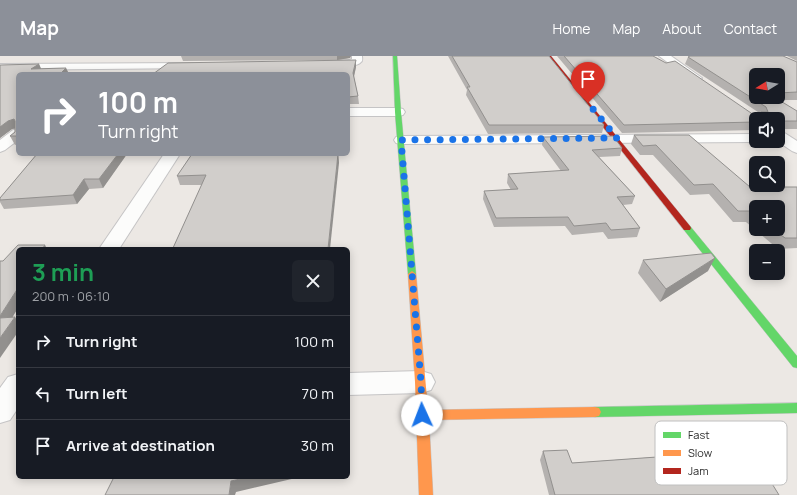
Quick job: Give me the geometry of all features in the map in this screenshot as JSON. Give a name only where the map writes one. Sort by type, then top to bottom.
[{"type":"street","points":[[97,72],[117,56]]},
{"type":"street","points":[[314,64],[350,63],[357,61],[357,56]]},
{"type":"street","points":[[395,56],[398,112],[421,382],[426,495]]},
{"type":"street","points":[[549,56],[617,138],[797,364]]},
{"type":"street","points":[[664,56],[703,83]]},
{"type":"street","points":[[0,67],[206,66]]},
{"type":"street","points":[[350,112],[398,112]]},
{"type":"street","points":[[0,147],[16,135]]},
{"type":"street","points":[[401,140],[749,138]]},
{"type":"street","points":[[785,138],[797,148]]},
{"type":"street","points":[[110,247],[171,156]]},
{"type":"street","points":[[350,384],[421,382]]},
{"type":"street","points":[[422,415],[797,408]]},
{"type":"building","points":[[452,56],[549,56],[604,125],[489,125],[467,87],[470,87]]},
{"type":"building","points":[[564,56],[653,56],[666,63],[675,61],[750,112],[749,122],[624,125]]},
{"type":"building","points":[[783,56],[797,62],[797,92],[785,93],[785,68],[749,68],[749,96],[688,57]]},
{"type":"building","points":[[356,60],[353,73],[358,96],[350,97],[350,72],[156,72],[168,63]]},
{"type":"building","points":[[39,64],[31,69],[66,68],[62,72],[16,72],[16,136],[10,136],[15,132],[14,119],[8,121],[0,127],[0,65]]},
{"type":"building","points":[[761,104],[785,104],[797,111],[797,121],[785,121],[785,112],[768,112],[766,107]]},
{"type":"building","points":[[634,135],[689,135],[749,186],[749,192],[785,192],[785,187],[797,187],[797,238],[785,238],[782,236],[785,236],[785,200],[749,200],[749,211],[738,211],[713,184],[694,185],[656,145],[643,146]]},
{"type":"building","points":[[613,136],[622,148],[592,150],[635,196],[617,197],[640,228],[611,230],[606,223],[574,226],[568,217],[496,218],[484,191],[518,189],[508,174],[569,170],[543,137]]},
{"type":"building","points":[[35,156],[116,156],[99,179],[84,179],[73,195],[0,200],[0,198]]},
{"type":"building","points":[[191,156],[338,156],[328,247],[173,247],[206,175],[177,176]]},
{"type":"building","points":[[18,245],[45,245],[44,247],[16,247]]},
{"type":"building","points":[[16,247],[16,291],[0,316],[0,261],[3,261]]},
{"type":"building","points":[[711,253],[715,258],[666,289],[643,260]]},
{"type":"building","points":[[15,317],[0,338],[0,318]]},
{"type":"building","points":[[567,450],[572,463],[655,457],[655,485],[773,485],[779,495],[555,495],[543,451]]},
{"type":"building","points":[[113,479],[240,479],[231,481],[229,495],[105,495]]},
{"type":"traffic: fast","points":[[395,56],[398,112],[412,274]]},
{"type":"traffic: fast","points":[[687,228],[797,364]]},
{"type":"traffic: fast","points":[[595,412],[797,408]]},
{"type":"traffic: slow","points":[[412,274],[421,382],[426,495]]},
{"type":"traffic: slow","points":[[422,415],[595,412]]},
{"type":"traffic: jam","points":[[549,56],[687,228]]},
{"type":"route","points":[[422,415],[421,382],[401,140],[617,138],[588,103]]}]
